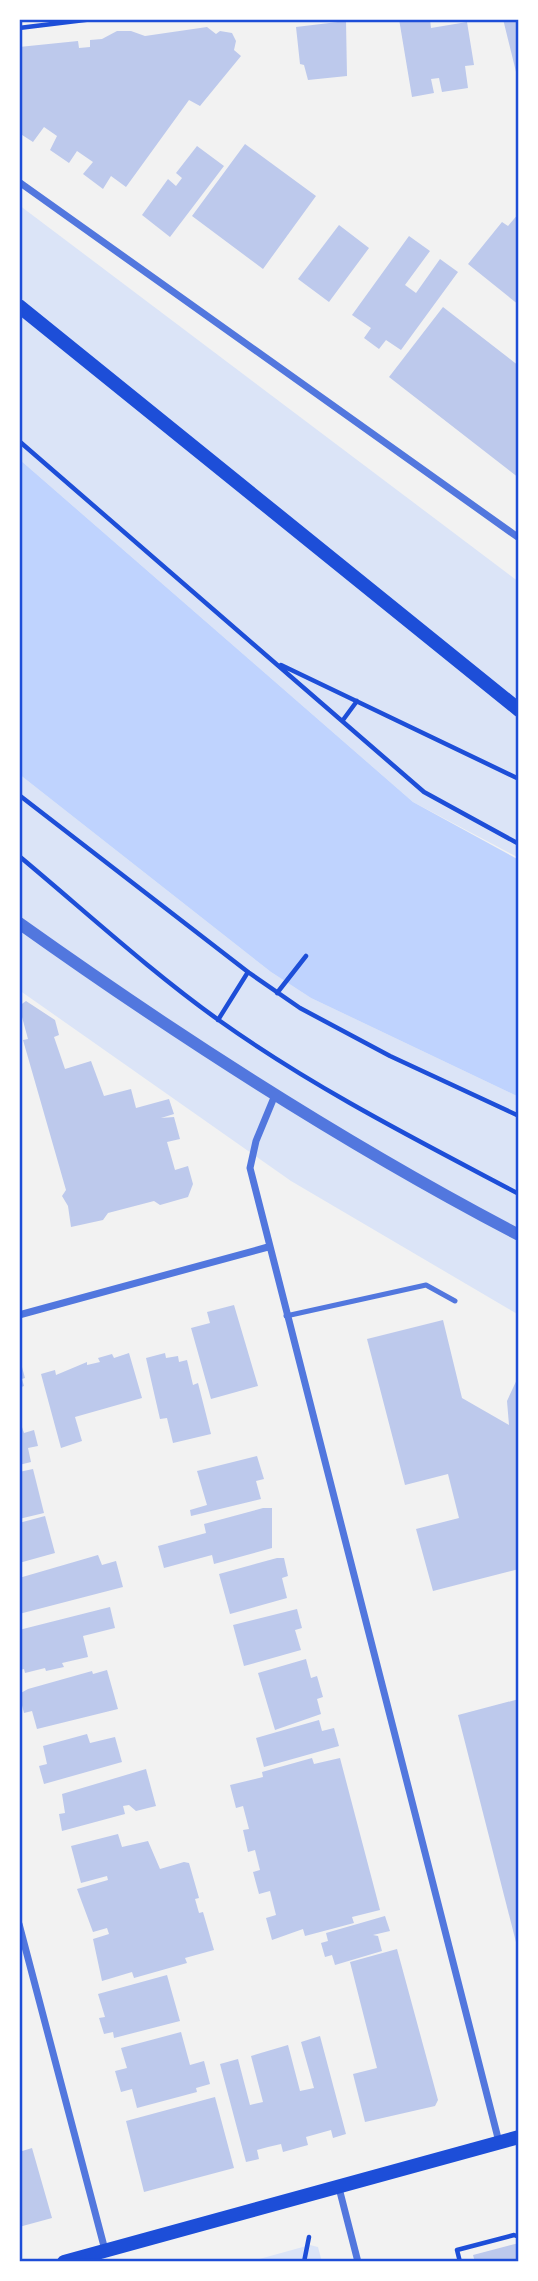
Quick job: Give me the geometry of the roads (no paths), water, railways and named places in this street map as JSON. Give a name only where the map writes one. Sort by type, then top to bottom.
[{"type":"main road","points":[[19,306],[519,710]]},
{"type":"main road","points":[[64,2262],[519,2137]]},
{"type":"street","points":[[19,182],[519,538]]},
{"type":"street","points":[[19,923],[85,970],[275,1095],[434,1191],[519,1236]]},
{"type":"street","points":[[275,1095],[256,1142],[250,1168],[268,1247],[499,2143]]},
{"type":"street","points":[[19,1315],[268,1247]]},
{"type":"street","points":[[19,1924],[105,2250]]},
{"type":"street","points":[[339,2188],[358,2262]]},
{"type":"lane","points":[[286,1317],[426,1285],[455,1301]]},
{"type":"water","points":[[19,459],[413,802],[519,860],[519,1097],[311,998],[271,972],[19,774]]}]
